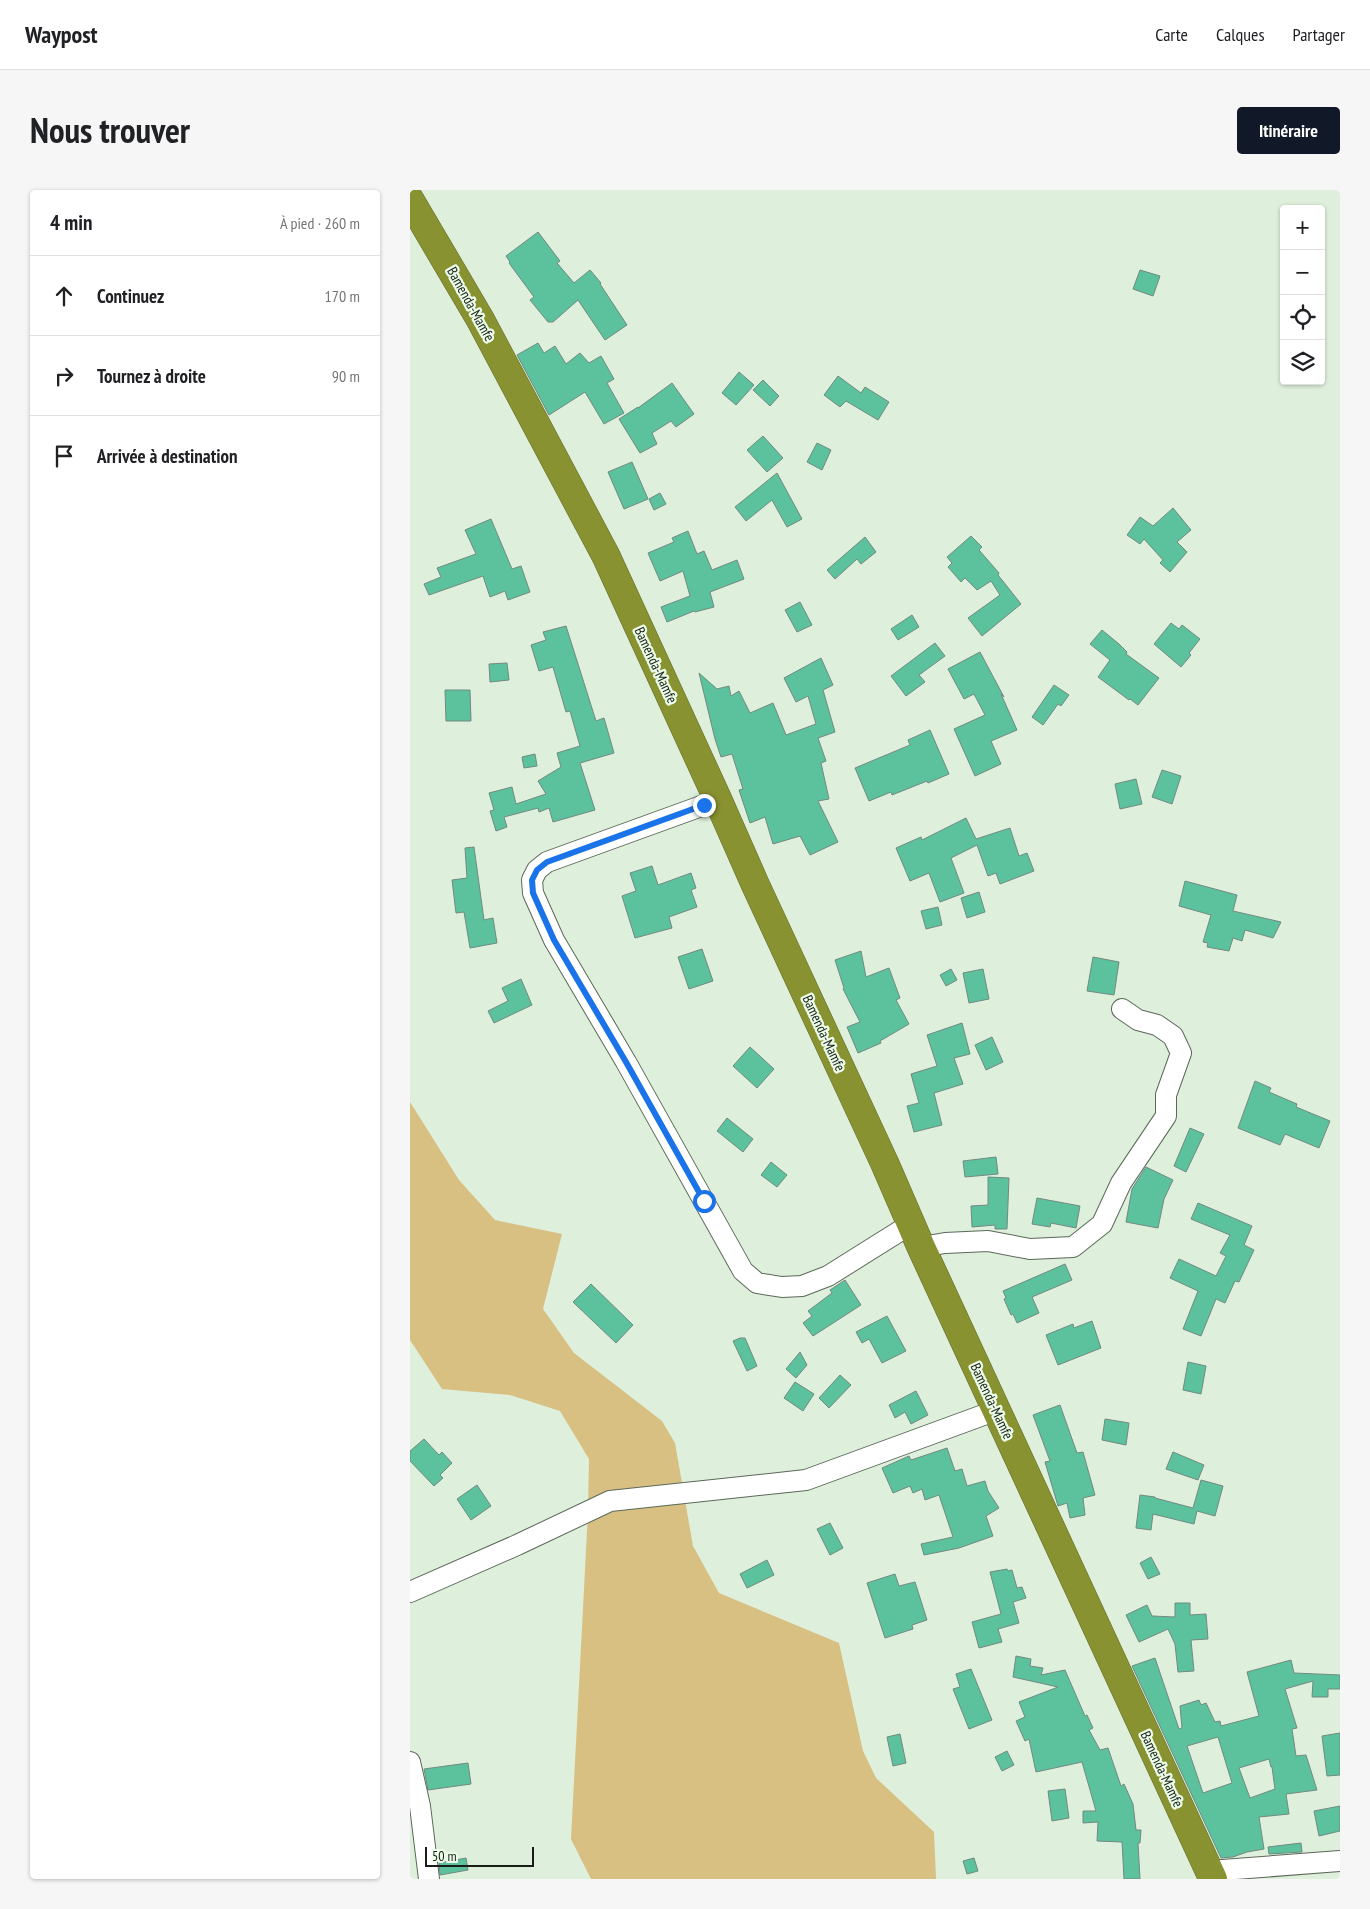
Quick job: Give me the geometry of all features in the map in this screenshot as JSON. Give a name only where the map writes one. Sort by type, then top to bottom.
[{"type":"highway","name":"Bamenda-Mamfe","points":[[410,200],[480,319],[606,556],[759,894],[1211,1875]]},
{"type":"street","points":[[718,800],[547,862],[537,870],[532,880],[533,893],[554,940],[626,1062],[743,1271],[757,1283],[782,1287],[802,1286],[916,1235],[945,1243],[988,1241],[1030,1249],[1073,1247],[1102,1224],[1121,1183],[1166,1116],[1166,1095],[1181,1053],[1173,1036],[1158,1025],[1138,1020],[1122,1010]]},
{"type":"street","points":[[410,1592],[517,1545],[610,1501],[806,1480],[997,1410]]},
{"type":"street","points":[[410,1762],[415,1808],[429,1879]]},
{"type":"street","points":[[1211,1875],[1340,1861]]},
{"type":"shaded area","points":[[410,1102],[459,1180],[495,1220],[562,1234],[543,1309],[574,1353],[662,1421],[675,1443],[693,1546],[719,1593],[839,1643],[863,1751],[876,1778],[934,1832],[936,1879],[591,1879],[571,1839],[588,1512],[589,1459],[560,1411],[510,1395],[442,1389],[410,1340]]},
{"type":"building","points":[[538,232],[560,261],[557,263],[574,283],[590,270],[601,283],[627,325],[605,340],[578,300],[553,322],[548,322],[530,300],[534,297],[506,256]]},
{"type":"building","points":[[1140,270],[1160,276],[1153,296],[1133,289]]},
{"type":"building","points":[[538,343],[544,353],[555,346],[566,364],[580,353],[589,363],[601,356],[614,379],[607,383],[624,413],[604,424],[585,392],[549,415],[517,355]]},
{"type":"building","points":[[739,372],[754,385],[736,405],[722,393]]},
{"type":"building","points":[[838,376],[861,393],[865,387],[889,402],[878,420],[846,401],[840,407],[824,395]]},
{"type":"building","points":[[763,380],[779,396],[770,406],[753,390]]},
{"type":"building","points":[[672,383],[694,414],[676,427],[671,421],[652,433],[657,444],[640,453],[619,419],[638,408]]},
{"type":"building","points":[[763,436],[783,458],[767,472],[747,450]]},
{"type":"building","points":[[817,443],[831,450],[822,470],[807,462]]},
{"type":"building","points":[[632,462],[648,499],[624,509],[608,472]]},
{"type":"building","points":[[777,473],[802,519],[787,527],[772,500],[746,521],[735,507]]},
{"type":"building","points":[[660,493],[666,504],[654,510],[649,499]]},
{"type":"building","points":[[1173,508],[1191,530],[1177,542],[1187,552],[1170,572],[1160,563],[1163,560],[1144,539],[1140,544],[1127,535],[1140,517],[1153,526]]},
{"type":"building","points":[[491,519],[512,569],[521,566],[530,592],[508,600],[505,591],[490,597],[483,576],[429,595],[424,584],[441,577],[437,568],[476,554],[465,530]]},
{"type":"building","points":[[688,531],[697,554],[704,551],[712,570],[737,560],[744,579],[710,592],[714,607],[694,611],[667,622],[661,607],[690,596],[683,571],[660,581],[648,553],[674,542],[672,538]]},
{"type":"building","points":[[971,536],[982,547],[979,550],[999,573],[998,575],[1021,604],[982,636],[968,618],[1000,595],[991,581],[977,590],[965,578],[961,582],[948,567],[952,563],[947,557]]},
{"type":"building","points":[[865,537],[876,552],[861,564],[857,559],[835,579],[827,570]]},
{"type":"building","points":[[800,602],[812,625],[797,632],[785,610]]},
{"type":"building","points":[[912,615],[919,627],[898,640],[891,629]]},
{"type":"building","points":[[1171,623],[1179,629],[1182,625],[1200,639],[1189,653],[1191,655],[1181,667],[1154,644]]},
{"type":"building","points":[[566,626],[596,721],[604,718],[614,753],[580,763],[595,810],[553,822],[549,808],[539,812],[538,808],[504,817],[507,827],[496,831],[490,811],[494,810],[489,793],[512,787],[516,804],[546,794],[538,781],[561,767],[557,753],[580,746],[570,711],[566,712],[553,667],[539,671],[531,645],[546,640],[543,632]]},
{"type":"building","points":[[1102,630],[1127,652],[1126,654],[1159,678],[1138,705],[1098,677],[1110,660],[1090,644]]},
{"type":"building","points":[[935,643],[945,656],[919,675],[925,682],[906,696],[891,676]]},
{"type":"building","points":[[980,652],[1004,697],[1001,694],[1017,730],[991,741],[1001,764],[975,776],[954,729],[985,715],[974,694],[964,699],[948,669]]},
{"type":"building","points":[[821,658],[833,685],[823,690],[835,732],[818,738],[826,761],[821,763],[829,799],[818,801],[838,842],[810,855],[800,836],[773,844],[765,817],[750,823],[739,790],[743,789],[732,754],[721,757],[699,673],[717,689],[729,686],[731,696],[739,691],[750,713],[773,703],[786,735],[816,724],[808,696],[796,702],[784,678]]},
{"type":"building","points":[[507,663],[509,680],[490,682],[489,664]]},
{"type":"building","points":[[1054,685],[1069,695],[1061,706],[1058,704],[1043,725],[1032,717]]},
{"type":"building","points":[[445,690],[470,690],[471,721],[446,721]]},
{"type":"building","points":[[930,730],[949,774],[928,783],[927,781],[892,795],[891,792],[869,801],[855,768],[910,745],[908,740]]},
{"type":"building","points":[[535,754],[537,766],[524,768],[522,757]]},
{"type":"building","points":[[1162,770],[1181,776],[1172,804],[1152,797]]},
{"type":"building","points":[[1136,779],[1142,804],[1120,809],[1115,784]]},
{"type":"building","points":[[966,818],[976,839],[1010,828],[1019,856],[1027,853],[1034,871],[1000,884],[996,873],[988,876],[977,845],[951,858],[964,893],[940,902],[929,873],[910,881],[896,848],[921,837],[922,840]]},
{"type":"building","points":[[474,847],[484,920],[493,918],[497,943],[470,948],[464,912],[456,913],[452,880],[467,878],[465,848]]},
{"type":"building","points":[[652,866],[658,885],[691,873],[696,888],[691,890],[697,907],[669,917],[672,928],[635,938],[622,896],[636,891],[630,873]]},
{"type":"building","points":[[1185,881],[1237,895],[1233,911],[1281,922],[1273,938],[1245,930],[1242,941],[1233,938],[1229,951],[1207,947],[1208,943],[1203,942],[1211,915],[1179,906]]},
{"type":"building","points":[[979,892],[985,912],[967,918],[961,898]]},
{"type":"building","points":[[938,907],[942,925],[926,929],[921,911]]},
{"type":"building","points":[[702,949],[713,981],[689,989],[678,957]]},
{"type":"building","points":[[861,951],[866,977],[889,968],[900,998],[896,1000],[909,1024],[880,1041],[881,1043],[858,1053],[847,1027],[860,1022],[843,989],[835,960]]},
{"type":"building","points":[[1093,957],[1119,962],[1114,995],[1087,991]]},
{"type":"building","points":[[951,969],[957,980],[946,986],[940,975]]},
{"type":"building","points":[[983,969],[989,999],[969,1003],[963,973]]},
{"type":"building","points":[[521,979],[532,1005],[494,1023],[488,1011],[508,1001],[502,988]]},
{"type":"building","points":[[962,1023],[970,1054],[954,1058],[963,1084],[934,1093],[942,1125],[914,1132],[907,1106],[919,1103],[911,1074],[937,1066],[927,1035]]},
{"type":"building","points":[[992,1037],[1003,1062],[986,1070],[975,1045]]},
{"type":"building","points":[[750,1047],[774,1069],[757,1088],[733,1066]]},
{"type":"building","points":[[1255,1081],[1271,1088],[1269,1092],[1297,1104],[1296,1107],[1330,1121],[1319,1148],[1285,1134],[1280,1145],[1238,1128]]},
{"type":"building","points":[[727,1118],[753,1139],[743,1152],[717,1131]]},
{"type":"building","points":[[1190,1128],[1204,1134],[1186,1172],[1174,1166]]},
{"type":"building","points":[[996,1157],[998,1174],[965,1177],[963,1161]]},
{"type":"building","points":[[771,1162],[787,1175],[777,1187],[761,1175]]},
{"type":"building","points":[[1146,1167],[1173,1180],[1164,1199],[1158,1228],[1126,1222],[1132,1189]]},
{"type":"building","points":[[988,1177],[1009,1178],[1007,1229],[995,1229],[995,1225],[972,1227],[971,1206],[988,1205]]},
{"type":"building","points":[[1037,1198],[1080,1206],[1076,1228],[1051,1223],[1050,1227],[1032,1224]]},
{"type":"building","points":[[1198,1203],[1252,1226],[1244,1245],[1254,1250],[1239,1282],[1235,1281],[1225,1303],[1216,1299],[1201,1336],[1183,1329],[1198,1291],[1170,1278],[1179,1259],[1216,1276],[1226,1256],[1220,1253],[1230,1235],[1191,1219]]},
{"type":"building","points":[[1065,1264],[1072,1280],[1032,1297],[1039,1313],[1017,1323],[1004,1299],[1006,1298],[1003,1291]]},
{"type":"building","points":[[845,1280],[861,1305],[813,1336],[803,1323],[812,1316],[808,1311],[832,1293],[830,1290]]},
{"type":"building","points":[[591,1284],[633,1325],[616,1343],[573,1302]]},
{"type":"building","points":[[887,1316],[906,1351],[882,1363],[869,1339],[862,1343],[856,1332]]},
{"type":"building","points":[[1092,1321],[1101,1348],[1058,1365],[1046,1335],[1073,1324],[1074,1328]]},
{"type":"building","points":[[745,1338],[757,1366],[747,1371],[733,1341]]},
{"type":"building","points":[[800,1352],[807,1365],[796,1378],[786,1369]]},
{"type":"building","points":[[1188,1362],[1206,1366],[1201,1394],[1183,1390]]},
{"type":"building","points":[[840,1375],[851,1385],[829,1408],[819,1398]]},
{"type":"building","points":[[795,1382],[814,1394],[803,1411],[784,1398]]},
{"type":"building","points":[[916,1391],[928,1415],[911,1424],[905,1412],[895,1418],[889,1405]]},
{"type":"building","points":[[1060,1405],[1077,1453],[1083,1452],[1095,1495],[1083,1498],[1085,1515],[1070,1518],[1067,1503],[1058,1506],[1045,1462],[1050,1461],[1033,1415]]},
{"type":"building","points":[[1105,1419],[1129,1423],[1126,1445],[1102,1440]]},
{"type":"building","points":[[424,1439],[439,1455],[442,1452],[452,1463],[440,1475],[443,1478],[434,1486],[410,1461],[410,1451]]},
{"type":"building","points":[[947,1448],[955,1471],[962,1469],[967,1486],[985,1481],[988,1491],[999,1508],[986,1516],[993,1536],[959,1548],[924,1555],[921,1544],[953,1537],[939,1495],[925,1500],[922,1489],[913,1493],[910,1486],[893,1493],[882,1468],[909,1456],[911,1460]]},
{"type":"building","points":[[1173,1452],[1204,1465],[1198,1480],[1166,1469]]},
{"type":"building","points":[[1201,1480],[1223,1486],[1215,1516],[1197,1511],[1194,1524],[1153,1514],[1151,1530],[1136,1528],[1140,1495],[1155,1497],[1193,1508]]},
{"type":"building","points":[[477,1485],[491,1506],[471,1520],[457,1499]]},
{"type":"building","points":[[830,1523],[843,1548],[830,1555],[817,1529]]},
{"type":"building","points":[[1151,1557],[1160,1574],[1148,1579],[1140,1563]]},
{"type":"building","points":[[767,1560],[774,1575],[747,1588],[740,1574]]},
{"type":"building","points":[[1007,1569],[1008,1571],[1012,1570],[1017,1588],[1022,1587],[1026,1598],[1013,1602],[1019,1623],[998,1629],[1002,1642],[979,1648],[972,1622],[1001,1614],[990,1572]]},
{"type":"building","points":[[895,1574],[899,1586],[915,1582],[927,1620],[912,1625],[913,1629],[885,1638],[867,1583]]},
{"type":"building","points":[[1175,1603],[1190,1603],[1190,1615],[1206,1614],[1208,1639],[1191,1640],[1194,1671],[1178,1672],[1175,1644],[1168,1629],[1139,1642],[1126,1615],[1147,1605],[1152,1616],[1175,1617]]},
{"type":"building","points":[[1016,1656],[1031,1659],[1030,1666],[1043,1668],[1041,1675],[1065,1670],[1085,1716],[1087,1715],[1093,1728],[1089,1730],[1100,1750],[1108,1748],[1121,1786],[1124,1784],[1133,1804],[1136,1830],[1141,1830],[1140,1843],[1138,1843],[1140,1879],[1124,1879],[1122,1842],[1097,1841],[1098,1822],[1083,1823],[1083,1811],[1096,1811],[1082,1762],[1036,1772],[1029,1739],[1025,1741],[1016,1721],[1025,1717],[1019,1702],[1058,1687],[1013,1677]]},
{"type":"building","points":[[1155,1658],[1179,1729],[1182,1728],[1180,1706],[1199,1700],[1201,1705],[1206,1703],[1215,1722],[1220,1721],[1221,1726],[1259,1716],[1247,1672],[1291,1660],[1294,1673],[1340,1675],[1340,1689],[1328,1689],[1328,1697],[1312,1697],[1313,1681],[1285,1689],[1297,1728],[1292,1729],[1296,1756],[1306,1755],[1317,1790],[1286,1794],[1289,1814],[1259,1817],[1264,1849],[1221,1858],[1132,1666]],"holes":[[[1218,1737],[1232,1783],[1203,1793],[1187,1746]],[[1269,1759],[1275,1789],[1250,1798],[1239,1768]]]},
{"type":"building","points":[[971,1669],[992,1720],[969,1729],[953,1689],[960,1687],[956,1674]]},
{"type":"building","points":[[1340,1733],[1340,1775],[1327,1776],[1322,1736]]},
{"type":"building","points":[[900,1734],[906,1763],[893,1766],[887,1737]]},
{"type":"building","points":[[1007,1751],[1014,1765],[1002,1771],[995,1757]]},
{"type":"building","points":[[468,1763],[471,1784],[428,1790],[424,1769]]},
{"type":"building","points":[[1065,1789],[1069,1818],[1052,1821],[1048,1791]]},
{"type":"building","points":[[1340,1806],[1340,1831],[1319,1836],[1314,1811]]},
{"type":"building","points":[[1301,1843],[1302,1852],[1269,1854],[1268,1847]]},
{"type":"building","points":[[466,1858],[468,1870],[440,1875],[439,1863]]},
{"type":"building","points":[[974,1858],[978,1871],[967,1874],[963,1861]]},
{"type":"route","points":[[704,805],[547,862],[537,870],[532,880],[533,893],[554,940],[626,1062],[704,1201]]}]
